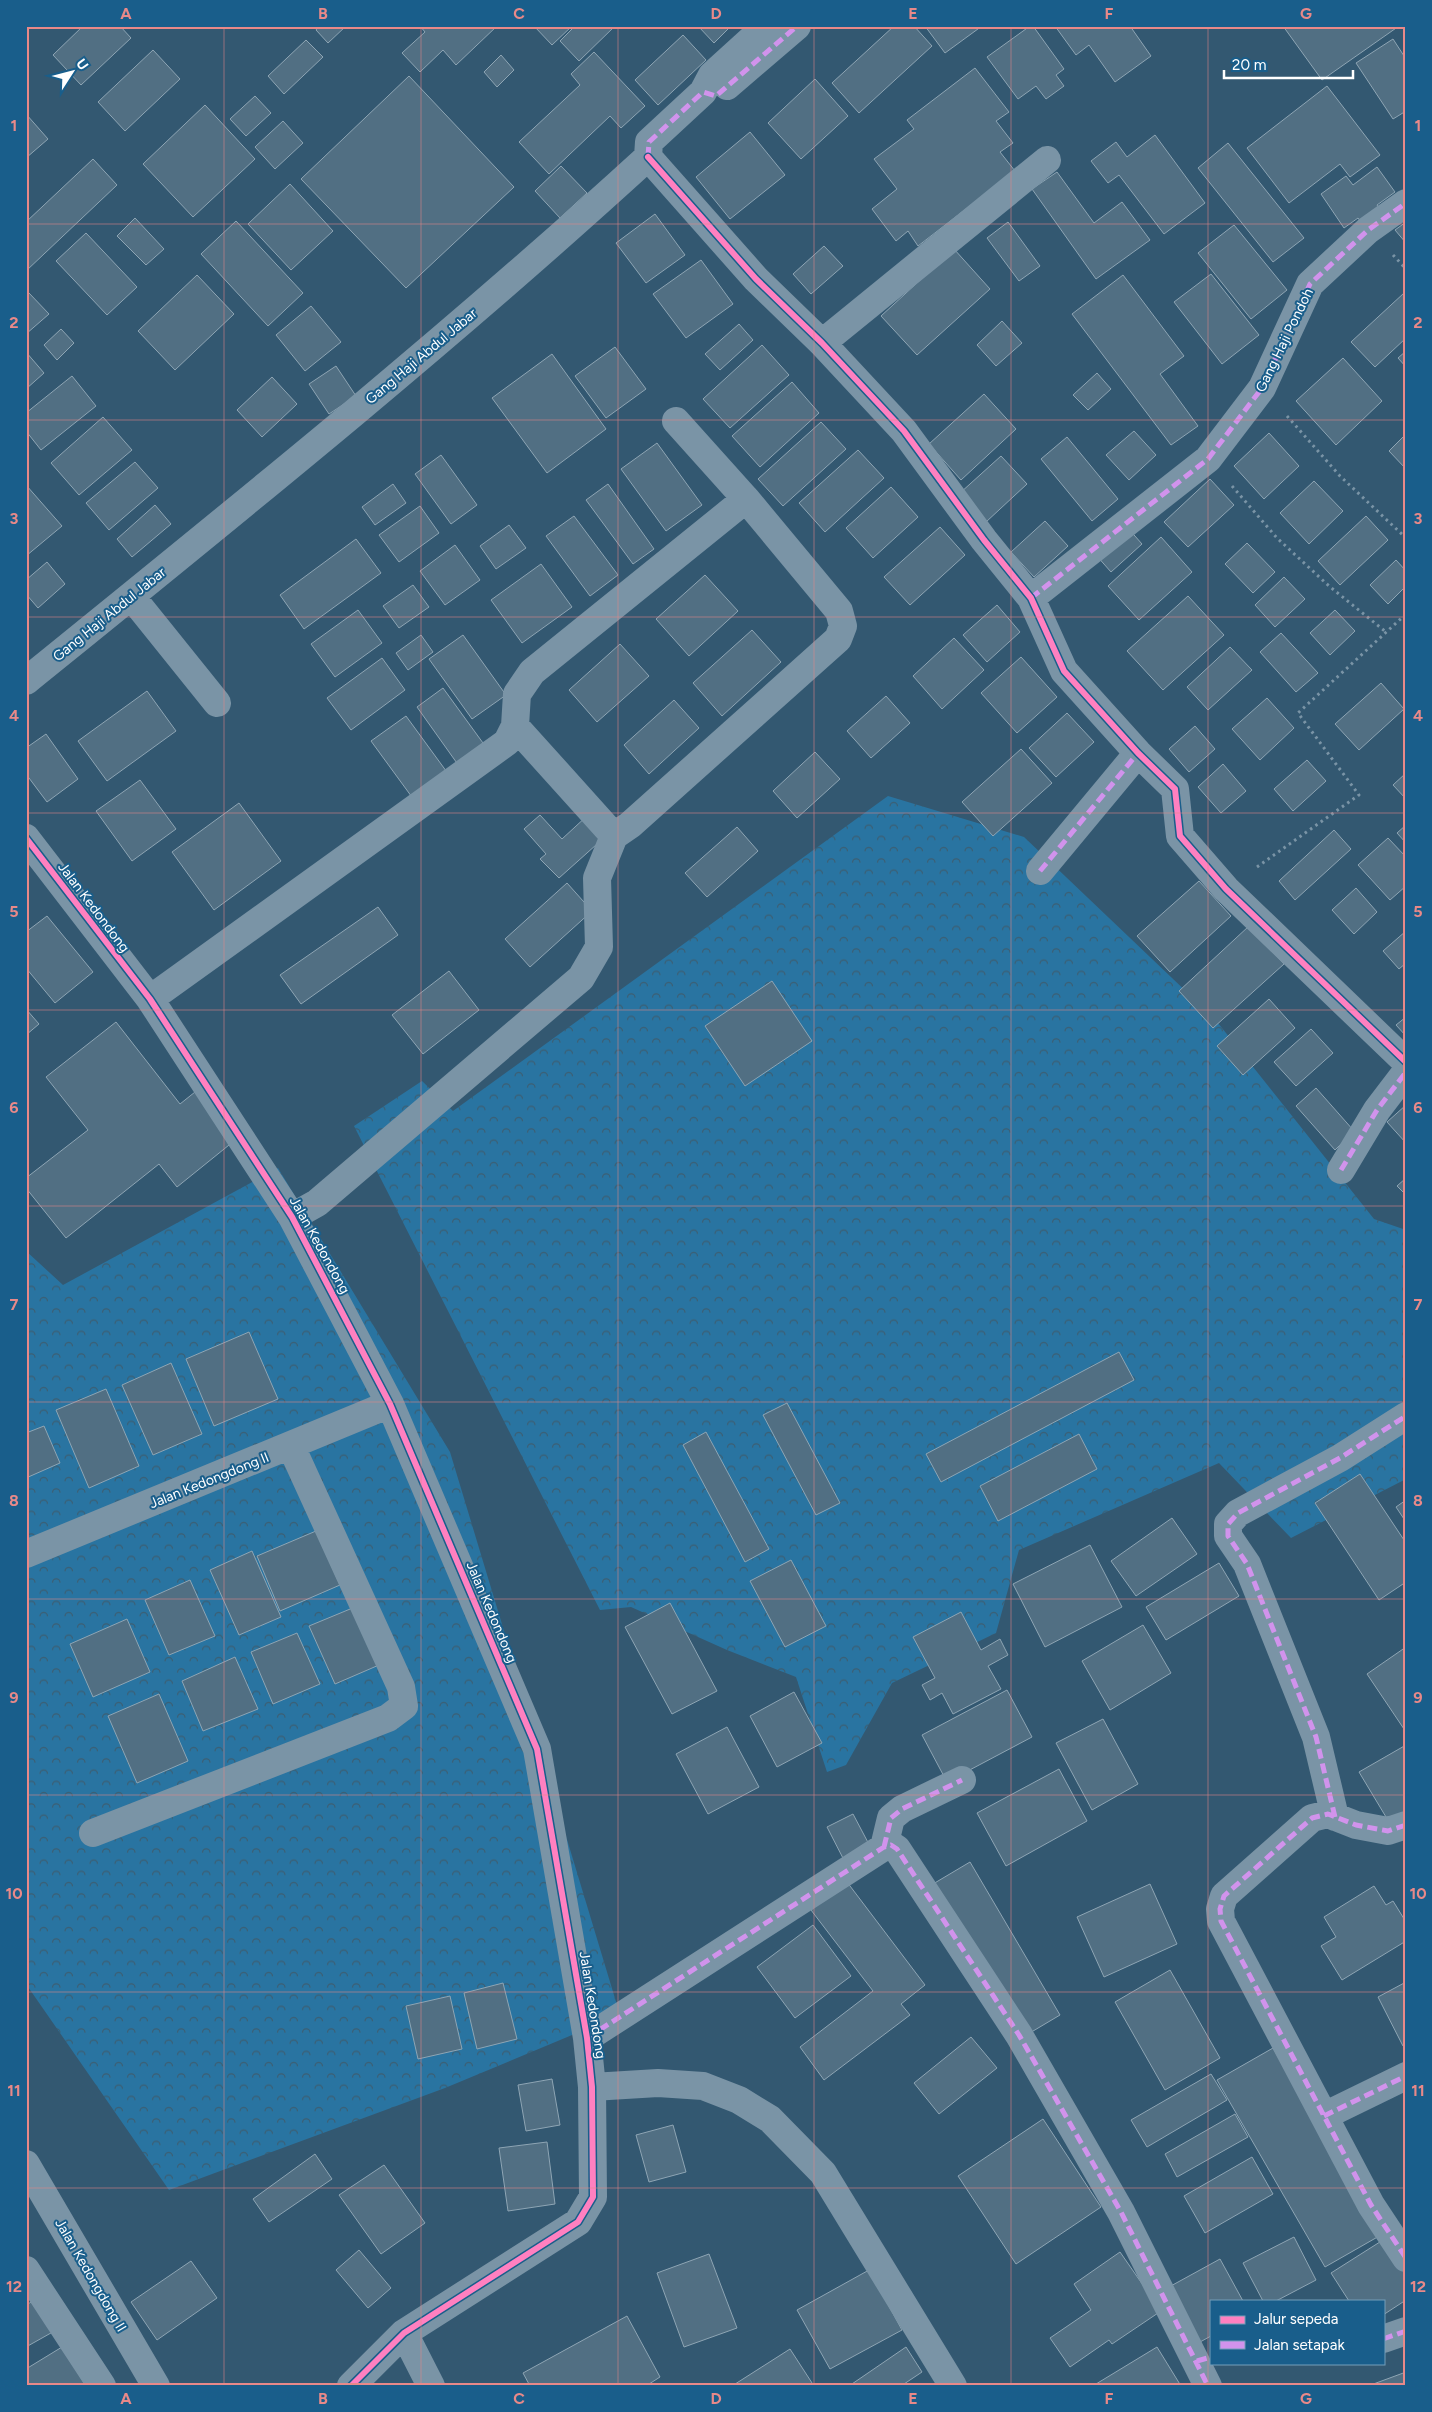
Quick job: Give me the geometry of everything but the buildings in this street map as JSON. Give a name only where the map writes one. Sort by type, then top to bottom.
[{"type":"street","name":"Gang Haji Abdul Jabar","points":[[26,681],[247,502],[536,260],[648,157],[649,142],[703,92],[712,75],[766,26]]},
{"type":"street","points":[[703,92],[716,96],[797,26]]},
{"type":"street","points":[[648,157],[756,279],[822,343],[904,431],[984,540],[1031,598],[1064,671],[1138,753],[1175,789],[1180,836],[1226,889],[1406,1062]]},
{"type":"street","points":[[822,343],[1047,160]]},
{"type":"street","name":"Gang Haji Pondoh","points":[[1031,598],[1208,459],[1262,388],[1310,284],[1368,230],[1406,203]]},
{"type":"street","points":[[292,1217],[317,1203],[581,978],[600,947],[597,878],[614,836],[630,825],[838,639],[843,626],[839,612],[746,499],[676,421]]},
{"type":"street","points":[[150,999],[507,742],[515,726],[517,694],[532,672],[746,499]]},
{"type":"street","points":[[131,596],[217,702]]},
{"type":"street","points":[[515,726],[614,836]]},
{"type":"street","points":[[1040,871],[1138,753]]},
{"type":"street","name":"Jalan Kedondong","points":[[26,838],[150,999],[292,1217],[390,1404],[537,1749],[587,2038],[592,2087],[593,2197],[578,2222],[404,2333],[351,2386]]},
{"type":"street","points":[[1341,1170],[1377,1110],[1406,1072]]},
{"type":"street","name":"Jalan Kedongdong II","points":[[26,1554],[390,1404]]},
{"type":"street","points":[[1335,1816],[1316,1737],[1285,1654],[1247,1564],[1228,1536],[1228,1524],[1238,1512],[1340,1458],[1406,1416]]},
{"type":"street","points":[[92,1833],[388,1718],[404,1706],[401,1687],[291,1446]]},
{"type":"street","points":[[884,1847],[891,1818],[902,1809],[962,1780]]},
{"type":"street","points":[[1406,1825],[1388,1831],[1356,1825],[1328,1814],[1312,1818],[1224,1896],[1220,1909],[1221,1921],[1371,2205],[1406,2258]]},
{"type":"street","points":[[587,2038],[884,1847],[891,1845],[897,1849],[1018,2035],[1204,2359],[1208,2386]]},
{"type":"street","points":[[1324,2116],[1406,2076]]},
{"type":"street","points":[[592,2087],[658,2083],[703,2086],[739,2100],[770,2119],[823,2173],[953,2386]]},
{"type":"street","name":"Jalan Kedongdong II","points":[[26,2164],[156,2386]]},
{"type":"street","points":[[26,2270],[102,2386]]},
{"type":"street","points":[[1384,2339],[1406,2331]]},
{"type":"street","points":[[404,2333],[431,2386]]},
{"type":"path","points":[[1262,388],[1340,476],[1406,538]]},
{"type":"path","points":[[1208,459],[1278,538],[1329,586],[1386,632]]},
{"type":"path","points":[[1226,889],[1359,796],[1298,713],[1406,614]]},
{"type":"green space","points":[[888,796],[1024,837],[1214,1018],[1374,1219],[1406,1230],[1406,1479],[1291,1538],[1219,1463],[1019,1550],[996,1633],[892,1683],[846,1765],[827,1772],[796,1677],[727,1650],[631,1607],[600,1610],[354,1126],[422,1081],[453,1111]]},
{"type":"green space","points":[[278,1168],[450,1452],[620,2015],[445,2088],[169,2190],[26,1984],[26,1251],[63,1285]]},
{"type":"marked path","points":[[648,157],[649,142],[703,92],[716,96],[797,26]]},
{"type":"marked path","points":[[1031,598],[1208,459],[1262,388],[1310,284],[1368,230],[1406,203]]},
{"type":"marked path","points":[[1040,871],[1138,753]]},
{"type":"marked path","points":[[1341,1170],[1377,1110],[1406,1072]]},
{"type":"marked path","points":[[1335,1817],[1316,1737],[1247,1564],[1228,1536],[1228,1524],[1238,1513],[1340,1458],[1406,1416]]},
{"type":"marked path","points":[[884,1847],[891,1818],[902,1809],[962,1780]]},
{"type":"marked path","points":[[1406,1825],[1388,1831],[1356,1825],[1328,1814],[1312,1818],[1224,1896],[1220,1909],[1221,1921],[1371,2205],[1406,2258]]},
{"type":"marked path","points":[[587,2038],[884,1847],[891,1845],[897,1849],[1019,2035],[1121,2212],[1208,2386]]},
{"type":"marked path","points":[[1324,2116],[1406,2076]]},
{"type":"marked path","points":[[1384,2339],[1406,2331]]},
{"type":"marked path","points":[[1197,2361],[1210,2357]]},
{"type":"cycle path","points":[[648,157],[756,279],[822,343],[904,431],[984,540],[1031,598],[1064,671],[1138,753],[1175,789],[1180,836],[1226,889],[1406,1062]]},
{"type":"cycle path","points":[[26,838],[150,999],[292,1217],[390,1404],[537,1749],[587,2038],[592,2087],[593,2197],[578,2222],[404,2333],[351,2386]]}]
